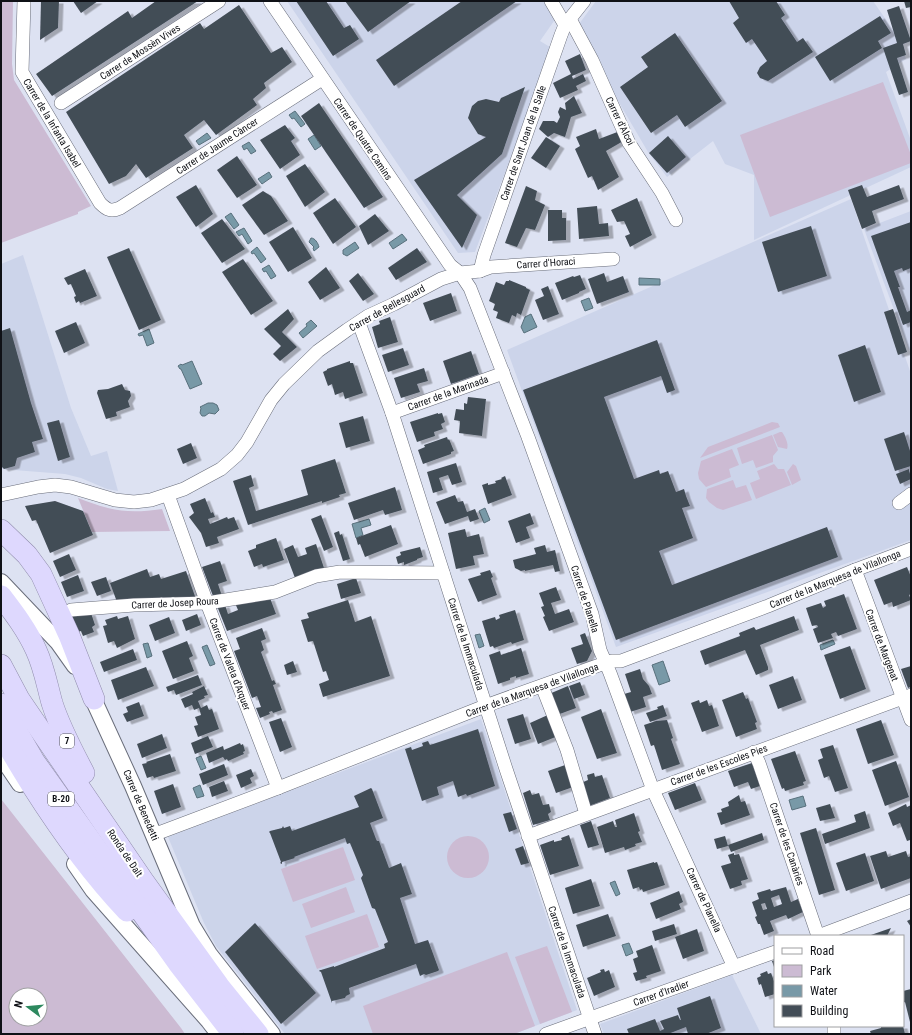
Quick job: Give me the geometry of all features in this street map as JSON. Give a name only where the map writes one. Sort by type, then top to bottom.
[{"type":"highway","points":[[1,530],[27,555],[41,574],[70,635],[94,699]]},
{"type":"highway","name":"7","points":[[1,596],[30,639],[39,658],[54,707],[69,745],[144,882]]},
{"type":"highway","name":"Ronda de Dalt","points":[[1,665],[19,699],[144,882],[219,986],[258,1034]]},
{"type":"highway","name":"Ronda de Dalt","points":[[1,704],[34,761],[178,963],[233,1034]]},
{"type":"highway","points":[[1,735],[33,787],[99,880],[178,963]]},
{"type":"street","name":"Carrer de la Infanta Isabel","points":[[24,1],[22,72],[100,203],[106,209],[110,210]]},
{"type":"street","name":"Carrer de Mossèn Vives","points":[[61,103],[219,1]]},
{"type":"street","name":"Carrer de Quatre Camins","points":[[270,1],[450,265],[460,273]]},
{"type":"street","name":"Carrer d'Alcoi","points":[[551,1],[592,60],[629,143],[662,193],[676,220]]},
{"type":"street","name":"Carrer de Sant Joan de la Salle","points":[[480,271],[484,255],[567,22],[584,1]]},
{"type":"street","name":"Carrer de Jaume Càncer","points":[[110,210],[120,208],[322,79]]},
{"type":"street","name":"Carrer d'Horaci","points":[[480,271],[491,267],[613,259]]},
{"type":"street","points":[[460,273],[480,271]]},
{"type":"street","name":"Carrer de Bellesguard","points":[[1,495],[55,485],[71,487],[115,500],[134,502],[151,500],[184,489],[221,469],[237,454],[254,431],[272,400],[284,384],[318,351],[368,316],[442,279],[460,273]]},
{"type":"street","name":"Carrer de Planella","points":[[460,273],[470,288],[528,437],[592,614],[605,663],[653,790],[734,967]]},
{"type":"street","name":"Carrer de la Immaculada","points":[[359,322],[392,413],[485,706],[595,1034]]},
{"type":"street","name":"Carrer de la Marinada","points":[[392,413],[503,372]]},
{"type":"street","points":[[899,503],[911,494]]},
{"type":"street","name":"Carrer de Valeta d'Arquer","points":[[168,495],[207,603],[278,788]]},
{"type":"street","name":"Carrer de la Marquesa de Vilallonga","points":[[153,833],[161,832],[278,788],[485,706],[605,663],[621,661],[768,606],[854,570],[911,549]]},
{"type":"street","name":"Carrer de Margenat","points":[[854,570],[907,696],[911,720]]},
{"type":"street","name":"Carrer de Josep Roura","points":[[71,610],[134,605],[207,603],[274,592],[316,576],[340,572],[443,573]]},
{"type":"street","name":"Carrer de Benedetti","points":[[1,582],[67,653],[94,699],[133,786],[184,910],[200,939],[229,980],[272,1034]]},
{"type":"street","points":[[542,686],[567,750],[586,814]]},
{"type":"street","name":"Carrer de les Escoles Pies","points":[[528,836],[907,696]]},
{"type":"street","name":"Carrer de les Canàries","points":[[754,752],[818,935]]},
{"type":"street","points":[[1,756],[93,890],[219,1034]]},
{"type":"street","points":[[821,935],[911,901]]},
{"type":"street","name":"Carrer d'Iradier","points":[[546,1034],[774,952]]},
{"type":"shaded area","points":[[287,1],[547,1],[555,17],[554,21],[540,41],[550,47],[535,93],[475,252],[458,253]]},
{"type":"shaded area","points":[[596,1],[873,1],[898,37],[906,59],[886,72],[911,141],[911,167],[754,240],[754,175],[725,164],[713,141],[667,177],[648,152],[614,94],[579,24]]},
{"type":"shaded area","points":[[851,199],[911,374],[911,540],[616,647],[507,350]]},
{"type":"shaded area","points":[[911,211],[911,349],[909,350],[864,229]]},
{"type":"shaded area","points":[[23,255],[71,408],[91,456],[107,451],[118,491],[107,489],[81,478],[65,474],[1,469],[1,264]]},
{"type":"shaded area","points":[[481,719],[577,1010],[514,1034],[285,1034],[216,946],[204,923],[168,837]]},
{"type":"shaded area","points":[[732,975],[761,1034],[604,1034],[600,1024]]},
{"type":"green space","points":[[1,1],[13,1],[12,64],[14,80],[91,206],[78,212],[78,214],[1,243]]},
{"type":"green space","points":[[883,82],[911,155],[911,163],[770,217],[740,135]]},
{"type":"green space","points":[[772,422],[778,423],[780,427],[700,458],[708,447]]},
{"type":"green space","points":[[782,432],[785,438],[787,449],[778,447],[773,435]]},
{"type":"green space","points":[[772,435],[778,450],[773,456],[773,462],[756,468],[753,460],[742,464],[737,448]]},
{"type":"green space","points":[[732,449],[739,465],[729,469],[731,477],[706,487],[699,479],[698,473],[701,461]]},
{"type":"green space","points":[[774,464],[778,469],[784,469],[791,485],[756,499],[750,483],[760,479],[757,471]]},
{"type":"green space","points":[[793,464],[796,466],[801,480],[792,485],[787,472]]},
{"type":"green space","points":[[733,480],[736,488],[746,485],[752,500],[723,510],[717,508],[709,502],[706,498],[707,489]]},
{"type":"green space","points":[[78,498],[110,509],[139,511],[162,509],[170,531],[92,532]]},
{"type":"green space","points":[[1,799],[181,1028],[185,1034],[1,1034]]},
{"type":"green space","points":[[468,836],[483,842],[489,857],[483,872],[468,878],[453,872],[447,857],[453,842]]},
{"type":"green space","points":[[343,847],[355,880],[293,902],[281,869]]},
{"type":"green space","points":[[346,887],[355,912],[311,928],[302,904]]},
{"type":"green space","points":[[367,914],[379,947],[317,969],[305,936]]},
{"type":"green space","points":[[547,946],[572,1012],[540,1024],[515,957]]},
{"type":"green space","points":[[507,952],[535,1026],[514,1034],[373,1034],[363,1006]]},
{"type":"water","points":[[295,111],[305,124],[301,127],[294,118],[292,119],[289,115]]},
{"type":"water","points":[[207,133],[211,138],[199,145],[196,141]]},
{"type":"water","points":[[314,135],[321,146],[315,150],[308,139]]},
{"type":"water","points":[[249,142],[256,151],[251,154],[247,148],[244,150],[242,146]]},
{"type":"water","points":[[269,172],[272,177],[262,184],[258,179]]},
{"type":"water","points":[[231,213],[239,225],[234,229],[225,217]]},
{"type":"water","points":[[244,228],[252,241],[248,244],[242,234],[239,236],[236,232]]},
{"type":"water","points":[[402,234],[407,240],[393,249],[389,243]]},
{"type":"water","points":[[311,238],[316,241],[319,247],[314,251],[314,247],[309,242]]},
{"type":"water","points":[[355,242],[359,248],[347,256],[343,254],[343,250]]},
{"type":"water","points":[[257,247],[266,259],[261,263],[254,253],[252,254],[251,252]]},
{"type":"water","points":[[269,265],[276,276],[271,279],[266,271],[264,272],[262,269]]},
{"type":"water","points":[[639,278],[660,279],[660,285],[639,285]]},
{"type":"water","points":[[589,298],[593,308],[585,311],[581,301]]},
{"type":"water","points":[[531,314],[537,327],[524,333],[521,327],[525,317]]},
{"type":"water","points":[[311,320],[317,326],[303,338],[299,333]]},
{"type":"water","points":[[149,329],[154,343],[147,346],[143,335],[139,336],[138,334]]},
{"type":"water","points":[[192,361],[202,384],[190,389],[181,369],[178,366]]},
{"type":"water","points":[[208,403],[217,405],[219,410],[215,414],[209,413],[202,416],[200,413],[200,407]]},
{"type":"water","points":[[485,508],[490,520],[484,523],[479,511]]},
{"type":"water","points":[[369,519],[371,525],[361,528],[363,535],[356,538],[352,524]]},
{"type":"water","points":[[480,634],[484,646],[479,648],[475,635]]},
{"type":"water","points":[[833,640],[835,644],[821,650],[820,645]]},
{"type":"water","points":[[148,643],[152,656],[147,658],[143,644]]},
{"type":"water","points":[[207,645],[215,664],[210,666],[202,647]]},
{"type":"water","points":[[663,661],[670,681],[659,685],[652,665]]},
{"type":"water","points":[[201,756],[206,768],[201,770],[196,758]]},
{"type":"water","points":[[200,785],[204,796],[197,798],[193,788]]},
{"type":"water","points":[[803,796],[806,806],[792,810],[789,800]]},
{"type":"water","points":[[615,881],[620,894],[616,896],[610,883]]},
{"type":"water","points":[[629,943],[633,953],[626,956],[622,945]]},
{"type":"building","points":[[41,1],[59,1],[58,28],[40,40]]},
{"type":"building","points":[[73,1],[98,1],[81,13]]},
{"type":"building","points":[[156,1],[198,1],[52,96],[36,74],[128,11],[132,18]]},
{"type":"building","points":[[296,1],[326,1],[344,28],[350,25],[359,39],[333,56]]},
{"type":"building","points":[[345,1],[411,1],[368,32]]},
{"type":"building","points":[[462,1],[517,1],[394,86],[376,60]]},
{"type":"building","points":[[729,1],[776,1],[785,15],[781,18],[797,42],[803,38],[813,52],[768,81],[760,78],[757,73],[760,67],[767,61],[752,39],[746,43],[733,23],[739,18]]},
{"type":"building","points":[[904,1],[911,1],[911,7],[906,8]]},
{"type":"building","points":[[239,5],[271,53],[282,47],[292,62],[264,83],[266,88],[253,99],[257,105],[216,135],[204,120],[184,135],[193,148],[146,178],[136,164],[126,176],[109,184],[66,112],[200,23],[204,29]]},
{"type":"building","points":[[899,6],[911,41],[903,44],[906,55],[897,58],[908,92],[899,95],[883,48],[897,43],[887,10]]},
{"type":"building","points":[[880,16],[891,33],[878,41],[882,48],[830,81],[815,57]]},
{"type":"building","points":[[675,33],[722,101],[685,127],[677,115],[651,133],[620,87],[648,67],[641,57]]},
{"type":"building","points":[[580,54],[586,70],[572,76],[573,79],[583,74],[586,81],[576,86],[578,90],[560,98],[553,83],[571,74],[565,61]]},
{"type":"building","points":[[525,87],[502,154],[457,195],[477,215],[462,248],[414,180],[486,137],[478,134],[468,118],[472,106],[478,101],[486,99],[499,102],[501,98]]},
{"type":"building","points":[[574,96],[582,113],[571,117],[565,137],[554,133],[548,137],[539,129],[543,121],[554,121],[557,123],[560,117],[558,112],[560,107],[566,110],[565,103]]},
{"type":"building","points":[[319,103],[383,197],[364,208],[301,116]]},
{"type":"building","points":[[285,125],[295,138],[291,141],[300,155],[280,169],[260,140]]},
{"type":"building","points":[[596,129],[599,139],[620,131],[625,140],[606,151],[619,177],[598,190],[592,176],[588,178],[575,149],[580,146],[576,137]]},
{"type":"building","points":[[668,136],[686,157],[667,173],[649,153]]},
{"type":"building","points":[[546,137],[560,146],[546,168],[531,158]]},
{"type":"building","points":[[237,156],[257,185],[237,198],[217,170]]},
{"type":"building","points":[[305,164],[325,192],[305,207],[286,176]]},
{"type":"building","points":[[196,185],[213,214],[196,227],[176,197]]},
{"type":"building","points":[[862,185],[867,197],[899,185],[904,199],[872,211],[876,223],[862,229],[848,190]]},
{"type":"building","points":[[526,186],[537,191],[535,200],[545,205],[535,230],[526,228],[517,247],[505,243]]},
{"type":"building","points":[[263,191],[271,196],[288,221],[264,235],[242,205]]},
{"type":"building","points":[[335,198],[356,227],[333,244],[313,213]]},
{"type":"building","points":[[637,198],[652,235],[630,247],[625,236],[630,234],[624,221],[617,222],[611,210]]},
{"type":"building","points":[[597,206],[599,224],[608,223],[609,236],[579,239],[577,208]]},
{"type":"building","points":[[548,210],[562,210],[562,218],[566,218],[566,240],[548,241]]},
{"type":"building","points":[[375,214],[389,231],[368,245],[359,226]]},
{"type":"building","points":[[222,219],[245,249],[222,263],[201,233]]},
{"type":"building","points":[[911,222],[911,268],[903,271],[902,268],[894,271],[907,312],[911,310],[911,322],[903,325],[871,236]]},
{"type":"building","points":[[811,226],[827,276],[778,292],[762,242]]},
{"type":"building","points":[[293,227],[312,258],[288,272],[269,242]]},
{"type":"building","points":[[129,248],[161,320],[139,330],[107,257]]},
{"type":"building","points":[[417,248],[427,262],[396,280],[388,268]]},
{"type":"building","points":[[243,259],[273,301],[251,315],[222,272]]},
{"type":"building","points":[[326,267],[340,288],[320,300],[308,282]]},
{"type":"building","points":[[85,269],[97,296],[80,303],[79,301],[76,303],[74,297],[76,296],[71,284],[68,285],[64,278]]},
{"type":"building","points":[[358,273],[374,294],[363,301],[349,281]]},
{"type":"building","points":[[604,273],[607,282],[623,276],[629,292],[597,304],[588,279]]},
{"type":"building","points":[[580,275],[586,289],[562,300],[555,283]]},
{"type":"building","points":[[509,280],[530,290],[521,315],[517,313],[516,317],[512,315],[509,323],[496,318],[498,312],[493,310],[495,304],[489,301],[496,282],[504,285],[506,281]]},
{"type":"building","points":[[548,286],[559,314],[543,320],[535,300],[544,296],[541,289]]},
{"type":"building","points":[[451,293],[457,311],[430,321],[423,303]]},
{"type":"building","points":[[288,309],[294,319],[282,332],[297,347],[280,361],[273,354],[281,346],[264,329]]},
{"type":"building","points":[[893,309],[907,352],[898,355],[884,312]]},
{"type":"building","points":[[390,317],[398,342],[378,348],[372,327],[380,324],[379,321]]},
{"type":"building","points":[[76,322],[85,343],[64,353],[55,331]]},
{"type":"building","points":[[10,328],[31,403],[43,439],[32,442],[35,452],[17,458],[15,466],[4,469],[1,466],[1,331]]},
{"type":"building","points":[[657,340],[675,390],[667,393],[661,376],[604,397],[634,479],[659,470],[660,474],[668,471],[676,492],[684,489],[690,506],[682,508],[693,538],[659,551],[672,585],[827,527],[838,557],[616,640],[523,390]]},
{"type":"building","points":[[865,345],[881,392],[854,402],[838,355]]},
{"type":"building","points":[[403,348],[409,365],[388,372],[382,355]]},
{"type":"building","points":[[471,351],[479,374],[451,384],[443,361]]},
{"type":"building","points":[[350,361],[350,363],[353,363],[363,393],[345,399],[343,392],[335,395],[332,384],[328,386],[323,372],[327,369]]},
{"type":"building","points":[[424,368],[428,381],[417,384],[420,392],[401,398],[394,378]]},
{"type":"building","points":[[122,384],[125,390],[130,391],[131,396],[128,401],[130,407],[116,412],[117,416],[106,419],[97,393],[98,390],[108,389]]},
{"type":"building","points":[[468,397],[486,399],[482,436],[459,433],[460,421],[454,420],[456,409],[464,410],[464,403],[467,404]]},
{"type":"building","points":[[442,413],[445,422],[441,424],[443,429],[434,432],[435,436],[417,442],[410,422]]},
{"type":"building","points":[[363,416],[370,441],[346,448],[339,423]]},
{"type":"building","points":[[59,420],[70,457],[58,461],[47,423]]},
{"type":"building","points":[[904,432],[911,454],[911,466],[895,471],[884,439]]},
{"type":"building","points":[[447,437],[454,451],[451,452],[451,454],[423,464],[418,450],[425,447],[424,445]]},
{"type":"building","points":[[191,443],[197,458],[183,464],[177,449]]},
{"type":"building","points":[[335,459],[346,493],[339,495],[340,497],[322,503],[322,501],[248,525],[233,481],[251,475],[254,486],[249,488],[256,511],[308,495],[301,470]]},
{"type":"building","points":[[456,463],[462,482],[452,485],[448,475],[439,478],[443,490],[433,493],[427,472]]},
{"type":"building","points":[[909,469],[911,479],[900,484],[896,474]]},
{"type":"building","points":[[505,476],[512,495],[488,504],[482,485],[496,483],[495,481],[502,479],[501,478]]},
{"type":"building","points":[[395,487],[402,510],[385,515],[383,510],[354,520],[348,503]]},
{"type":"building","points":[[455,495],[458,502],[463,501],[467,512],[475,509],[479,519],[470,522],[468,516],[445,524],[436,502]]},
{"type":"building","points":[[205,498],[211,513],[213,512],[215,517],[208,519],[210,524],[227,517],[228,519],[234,517],[239,529],[217,537],[219,543],[206,547],[201,533],[189,517],[194,513],[190,504]]},
{"type":"building","points":[[55,501],[83,511],[93,535],[50,553],[36,520],[32,521],[25,506]]},
{"type":"building","points":[[530,513],[534,524],[526,527],[530,538],[516,543],[508,521]]},
{"type":"building","points":[[321,515],[333,547],[324,551],[311,519]]},
{"type":"building","points":[[391,525],[398,544],[365,557],[356,538]]},
{"type":"building","points":[[465,529],[467,537],[479,534],[484,554],[473,556],[475,565],[456,569],[448,533]]},
{"type":"building","points":[[339,531],[340,535],[342,534],[350,559],[343,561],[334,533]]},
{"type":"building","points":[[276,538],[284,560],[263,567],[262,564],[254,567],[248,551],[256,548],[256,545]]},
{"type":"building","points":[[316,544],[324,568],[295,578],[284,549],[293,545],[298,557],[307,554],[305,548]]},
{"type":"building","points":[[545,545],[547,552],[555,550],[560,571],[555,572],[553,565],[525,571],[515,568],[513,560],[536,554],[534,548]]},
{"type":"building","points":[[420,547],[423,557],[404,565],[404,562],[398,564],[396,557],[401,555],[400,552]]},
{"type":"building","points":[[69,554],[76,570],[60,577],[53,561]]},
{"type":"building","points":[[220,561],[227,581],[218,584],[222,596],[213,596],[202,567]]},
{"type":"building","points":[[907,567],[911,577],[911,594],[909,595],[911,600],[893,607],[892,602],[884,605],[874,580]]},
{"type":"building","points":[[147,569],[150,577],[159,574],[161,579],[186,571],[196,599],[117,602],[110,583]]},
{"type":"building","points":[[490,570],[497,595],[478,602],[468,579],[481,575],[480,573]]},
{"type":"building","points":[[78,575],[84,591],[67,597],[61,582]]},
{"type":"building","points":[[106,577],[111,591],[97,596],[91,582]]},
{"type":"building","points":[[356,578],[361,593],[341,599],[337,584]]},
{"type":"building","points":[[556,587],[561,600],[551,603],[555,614],[569,609],[574,622],[549,631],[543,617],[545,616],[541,607],[544,606],[539,593]]},
{"type":"building","points":[[844,594],[857,629],[838,636],[836,632],[831,634],[833,638],[818,643],[813,629],[818,627],[817,625],[812,626],[806,608],[821,603],[823,608],[826,606],[824,601]]},
{"type":"building","points":[[270,598],[276,614],[227,631],[217,606],[225,605],[228,614],[238,610],[235,603]]},
{"type":"building","points":[[348,600],[355,622],[371,616],[390,676],[323,697],[319,684],[329,680],[326,671],[323,672],[313,641],[308,642],[301,620],[309,618],[307,613]]},
{"type":"building","points":[[515,610],[524,640],[512,644],[511,642],[494,648],[493,646],[490,647],[482,621],[495,617],[496,620],[500,618],[499,615]]},
{"type":"building","points":[[91,613],[95,625],[92,627],[94,632],[83,636],[81,631],[78,632],[71,615]]},
{"type":"building","points":[[197,614],[201,625],[186,631],[182,620]]},
{"type":"building","points":[[117,616],[118,619],[128,616],[135,639],[117,648],[114,641],[108,643],[103,626],[107,625],[105,620]]},
{"type":"building","points":[[794,616],[799,630],[760,645],[768,670],[756,675],[745,650],[705,665],[700,651],[740,636],[739,633],[754,627],[756,630]]},
{"type":"building","points":[[169,617],[175,633],[155,641],[149,625]]},
{"type":"building","points":[[262,628],[266,639],[261,641],[264,650],[261,652],[272,681],[274,680],[276,684],[273,685],[282,710],[273,713],[272,711],[269,712],[270,714],[260,718],[256,708],[261,707],[257,696],[252,698],[234,651],[240,649],[236,638]]},
{"type":"building","points":[[585,633],[592,651],[587,661],[577,664],[571,648],[583,644],[580,635]]},
{"type":"building","points":[[187,641],[193,656],[189,658],[194,671],[173,679],[162,651]]},
{"type":"building","points":[[850,646],[866,689],[840,699],[824,655]]},
{"type":"building","points":[[521,648],[529,674],[516,678],[516,676],[510,678],[510,680],[498,684],[489,655],[500,651],[501,655]]},
{"type":"building","points":[[133,649],[137,660],[104,672],[100,662]]},
{"type":"building","points":[[293,661],[297,672],[287,675],[284,665]]},
{"type":"building","points":[[911,666],[911,687],[908,688],[901,669]]},
{"type":"building","points":[[146,667],[154,686],[118,700],[111,680]]},
{"type":"building","points":[[640,669],[643,679],[649,686],[652,694],[643,697],[646,707],[630,712],[624,694],[631,692],[625,674]]},
{"type":"building","points":[[198,675],[202,685],[176,695],[174,690],[168,692],[166,687]]},
{"type":"building","points":[[793,676],[802,700],[778,709],[769,685]]},
{"type":"building","points":[[580,682],[585,695],[574,699],[569,686]]},
{"type":"building","points":[[204,686],[208,695],[204,696],[205,698],[198,701],[201,708],[207,705],[209,710],[212,709],[219,729],[198,737],[194,726],[198,725],[195,717],[201,715],[199,708],[194,710],[192,705],[185,708],[181,699],[193,694],[192,692]]},
{"type":"building","points":[[568,686],[576,708],[557,715],[549,694]]},
{"type":"building","points":[[743,692],[746,699],[748,698],[757,722],[755,723],[757,729],[736,737],[722,700]]},
{"type":"building","points":[[699,700],[700,703],[707,700],[709,706],[712,705],[719,726],[702,732],[691,703]]},
{"type":"building","points":[[139,702],[144,716],[127,722],[123,714],[128,712],[126,707]]},
{"type":"building","points":[[663,705],[667,716],[650,722],[646,713],[658,709],[657,707]]},
{"type":"building","points":[[601,709],[617,753],[597,759],[581,717]]},
{"type":"building","points":[[523,714],[531,739],[515,744],[507,719]]},
{"type":"building","points":[[550,714],[558,736],[538,744],[530,723]]},
{"type":"building","points":[[281,718],[292,747],[280,752],[269,722]]},
{"type":"building","points":[[667,720],[673,738],[671,739],[680,764],[662,770],[654,745],[651,746],[644,725],[656,721]]},
{"type":"building","points":[[881,720],[894,755],[868,764],[856,729]]},
{"type":"building","points":[[478,729],[495,786],[467,796],[466,794],[458,797],[453,781],[437,787],[439,795],[422,801],[405,749],[411,747],[412,750],[423,746],[422,743],[428,741],[430,745]]},
{"type":"building","points":[[162,734],[167,748],[142,758],[137,744]]},
{"type":"building","points":[[208,736],[213,747],[195,754],[191,743]]},
{"type":"building","points":[[240,743],[241,745],[243,744],[245,751],[243,752],[244,754],[228,761],[223,757],[209,763],[206,753],[223,746],[224,750]]},
{"type":"building","points":[[833,745],[848,788],[835,792],[829,776],[824,778],[818,760],[823,758],[820,749]]},
{"type":"building","points":[[795,751],[806,781],[803,782],[804,785],[785,791],[784,788],[782,789],[771,759]]},
{"type":"building","points":[[170,754],[176,771],[154,778],[153,776],[147,778],[142,764]]},
{"type":"building","points":[[896,761],[909,797],[885,806],[872,770]]},
{"type":"building","points":[[752,763],[760,786],[751,789],[748,782],[734,787],[728,771]]},
{"type":"building","points":[[224,764],[228,775],[203,785],[199,774]]},
{"type":"building","points":[[568,764],[576,786],[556,793],[548,771]]},
{"type":"building","points":[[251,769],[254,776],[250,778],[252,783],[241,788],[236,775]]},
{"type":"building","points":[[594,773],[595,777],[602,775],[610,798],[589,806],[581,783],[588,780],[587,775]]},
{"type":"building","points":[[224,781],[228,791],[212,797],[209,787]]},
{"type":"building","points":[[695,783],[702,800],[675,810],[668,793]]},
{"type":"building","points":[[173,784],[181,807],[162,814],[154,791]]},
{"type":"building","points":[[371,788],[383,818],[370,823],[376,839],[379,841],[389,868],[401,863],[412,894],[400,898],[415,944],[428,940],[439,970],[420,976],[416,964],[349,988],[350,994],[345,998],[332,1001],[332,1003],[321,972],[319,971],[385,948],[384,944],[388,942],[375,909],[372,908],[361,878],[363,875],[350,843],[347,844],[345,838],[294,857],[295,858],[282,862],[282,864],[280,863],[281,862],[269,832],[282,828],[283,826],[284,828],[290,826],[292,831],[359,807],[354,796]]},
{"type":"building","points":[[530,790],[532,795],[539,793],[543,805],[549,804],[551,812],[548,814],[550,820],[533,825],[523,793]]},
{"type":"building","points":[[739,795],[741,802],[745,801],[750,815],[721,825],[717,813],[722,812],[721,809],[729,806],[728,802]]},
{"type":"building","points":[[830,804],[835,818],[820,821],[816,808]]},
{"type":"building","points":[[906,804],[907,807],[911,805],[911,843],[910,840],[907,841],[900,823],[893,826],[888,813]]},
{"type":"building","points":[[865,811],[870,828],[825,844],[822,834],[856,822],[854,815]]},
{"type":"building","points":[[511,812],[517,829],[509,832],[503,814]]},
{"type":"building","points":[[634,813],[642,842],[625,850],[624,847],[605,853],[597,827],[613,821],[615,827],[617,827],[615,820]]},
{"type":"building","points":[[591,821],[599,845],[588,848],[580,825]]},
{"type":"building","points":[[816,828],[835,890],[819,895],[800,833]]},
{"type":"building","points":[[762,833],[764,840],[731,852],[728,845]]},
{"type":"building","points":[[569,835],[579,866],[550,875],[540,845],[554,840],[554,842],[562,840],[561,838]]},
{"type":"building","points":[[725,836],[728,846],[717,849],[714,839]]},
{"type":"building","points":[[523,846],[529,863],[521,865],[515,849]]},
{"type":"building","points":[[886,851],[888,857],[906,851],[908,857],[911,856],[911,878],[881,889],[870,856]]},
{"type":"building","points":[[734,853],[734,855],[739,854],[748,879],[741,881],[742,885],[730,889],[721,866],[731,863],[728,855]]},
{"type":"building","points":[[865,853],[874,881],[846,891],[836,863]]},
{"type":"building","points":[[657,862],[665,885],[643,892],[639,887],[633,889],[627,870]]},
{"type":"building","points":[[591,879],[600,906],[573,914],[565,888]]},
{"type":"building","points":[[786,887],[791,902],[798,899],[803,912],[788,919],[786,915],[770,921],[774,931],[764,935],[760,924],[758,924],[755,917],[757,916],[752,902],[759,899],[757,893],[770,889],[771,891]],"holes":[[[779,895],[782,904],[774,907],[771,898]],[[765,903],[767,909],[763,910],[761,904]]]},
{"type":"building","points":[[679,891],[683,902],[679,904],[681,909],[656,919],[650,903]]},
{"type":"building","points":[[608,914],[616,936],[583,947],[576,925]]},
{"type":"building","points":[[911,919],[911,927],[907,921]]},
{"type":"building","points":[[255,923],[316,993],[281,1024],[225,952]]},
{"type":"building","points":[[674,924],[677,934],[655,941],[652,931]]},
{"type":"building","points":[[891,928],[888,935],[871,935]]},
{"type":"building","points":[[697,929],[704,951],[683,959],[675,937]]},
{"type":"building","points":[[652,945],[661,971],[646,976],[647,978],[636,981],[633,973],[637,972],[633,959],[638,957],[636,951]]},
{"type":"building","points":[[604,969],[605,972],[609,970],[615,987],[594,996],[587,978],[601,972],[600,970]]},
{"type":"building","points":[[767,971],[768,974],[771,973],[774,981],[774,994],[765,997],[761,984],[759,985],[757,978],[761,976],[760,974]]},
{"type":"building","points":[[911,989],[911,1022],[904,1002],[904,991]]},
{"type":"building","points":[[710,996],[721,1028],[706,1034],[688,1034],[686,1027],[668,1034],[629,1034],[627,1029],[655,1019],[660,1031],[664,1029],[660,1021],[678,1015],[681,1020],[677,1008]]},
{"type":"building","points":[[903,1027],[905,1034],[871,1034],[870,1031],[881,1028]]}]
